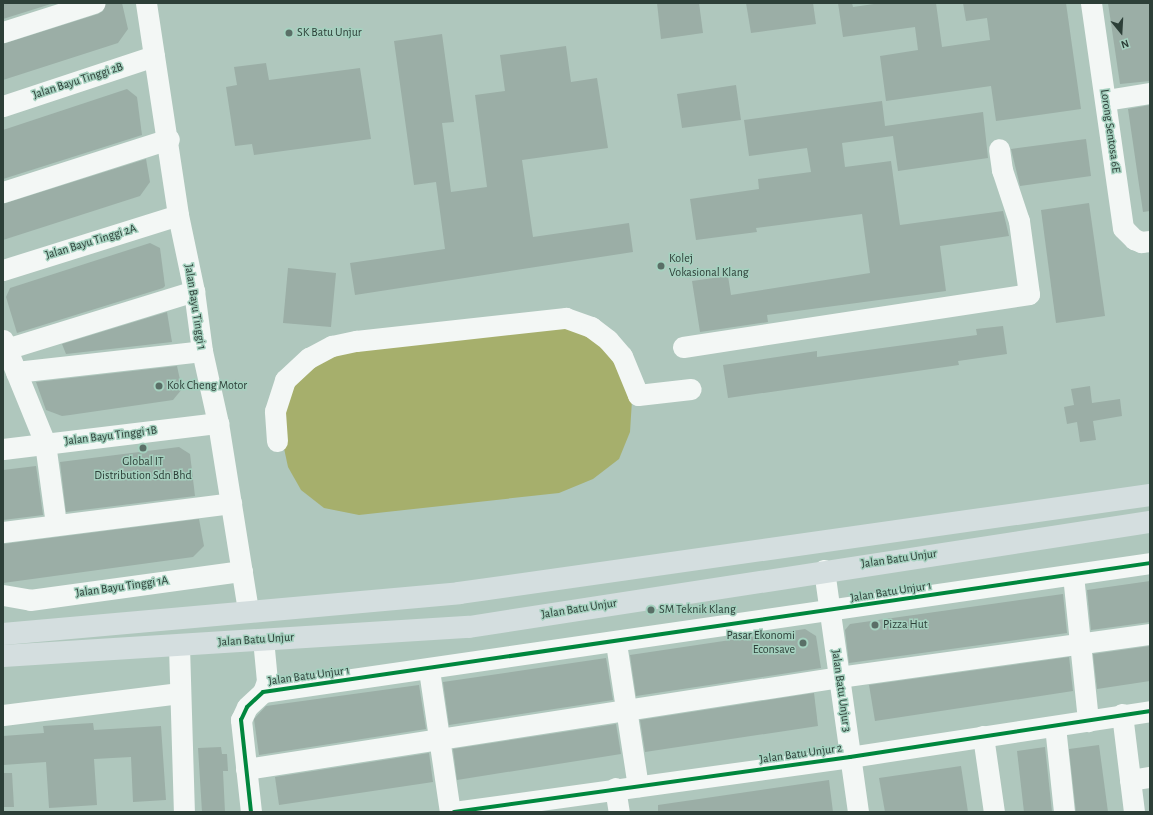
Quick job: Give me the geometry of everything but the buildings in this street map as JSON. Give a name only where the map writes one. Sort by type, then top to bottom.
[{"type":"main road","points":[[3,634],[459,593],[1150,494]]},
{"type":"main road","name":"Jalan Batu Unjur","points":[[3,656],[469,627],[824,570],[1150,522]]},
{"type":"main road","points":[[791,546],[817,558],[824,570]]},
{"type":"street","points":[[3,32],[94,3]]},
{"type":"street","name":"Jalan Bayu Tinggi 1","points":[[146,3],[169,139],[178,215],[194,291],[202,351],[218,423],[248,611]]},
{"type":"street","name":"Lorong Sentosa 6E","points":[[1091,3],[1123,228],[1134,239],[1141,242],[1150,241]]},
{"type":"street","name":"Jalan Bayu Tinggi 2B","points":[[3,106],[154,56]]},
{"type":"street","points":[[1106,100],[1150,93]]},
{"type":"street","points":[[3,192],[169,139]]},
{"type":"street","points":[[683,347],[1029,294],[1019,221],[1002,170],[999,149]]},
{"type":"street","name":"Jalan Bayu Tinggi 2A","points":[[3,270],[178,215]]},
{"type":"street","points":[[56,524],[45,443],[5,344],[194,291]]},
{"type":"street","points":[[277,441],[275,410],[285,380],[309,358],[332,346],[364,340],[566,318],[590,327],[608,340],[622,356],[638,394],[691,389]]},
{"type":"street","points":[[16,372],[202,351]]},
{"type":"street","name":"Jalan Bayu Tinggi 1B","points":[[3,449],[218,423]]},
{"type":"street","points":[[3,532],[56,524],[231,503]]},
{"type":"street","name":"Jalan Batu Unjur 1","points":[[251,812],[242,720],[247,707],[263,692],[616,643],[1150,563]]},
{"type":"street","name":"Jalan Batu Unjur 3","points":[[824,570],[858,812]]},
{"type":"street","name":"Jalan Bayu Tinggi 1A","points":[[3,595],[30,600],[242,571]]},
{"type":"street","points":[[1072,575],[1088,721]]},
{"type":"street","points":[[246,769],[839,677],[1150,634]]},
{"type":"street","points":[[263,639],[267,681],[263,692]]},
{"type":"street","points":[[616,643],[625,710],[638,786]]},
{"type":"street","points":[[179,646],[184,812]]},
{"type":"street","points":[[429,670],[450,812]]},
{"type":"street","points":[[3,715],[180,693]]},
{"type":"street","name":"Jalan Batu Unjur 2","points":[[454,812],[615,788],[850,757],[1088,721],[1122,714],[1150,711]]},
{"type":"street","points":[[1122,714],[1140,778],[1134,812]]},
{"type":"street","points":[[1055,726],[1064,812]]},
{"type":"street","points":[[983,736],[994,812]]},
{"type":"street","points":[[615,788],[619,812]]},
{"type":"green space","points":[[539,327],[570,329],[599,341],[621,368],[632,400],[630,432],[619,459],[593,479],[559,493],[359,515],[324,508],[301,490],[288,467],[282,439],[283,413],[292,389],[308,368],[336,353]]},
{"type":"cycle path","points":[[251,812],[241,720],[247,707],[263,692],[1150,563]]},
{"type":"cycle path","points":[[454,812],[850,757],[1150,711]]},
{"type":"place","name":"SK Batu Unjur","points":[[289,33]]},
{"type":"place","name":"Kolej Vokasional Klang","points":[[661,266]]},
{"type":"place","name":"Kok Cheng Motor","points":[[159,386]]},
{"type":"place","name":"Global IT Distribution Sdn Bhd","points":[[143,448]]},
{"type":"place","name":"SM Teknik Klang","points":[[651,610]]},
{"type":"place","name":"Pizza Hut","points":[[875,625]]},
{"type":"place","name":"Pasar Ekonomi Econsave","points":[[803,643]]}]
